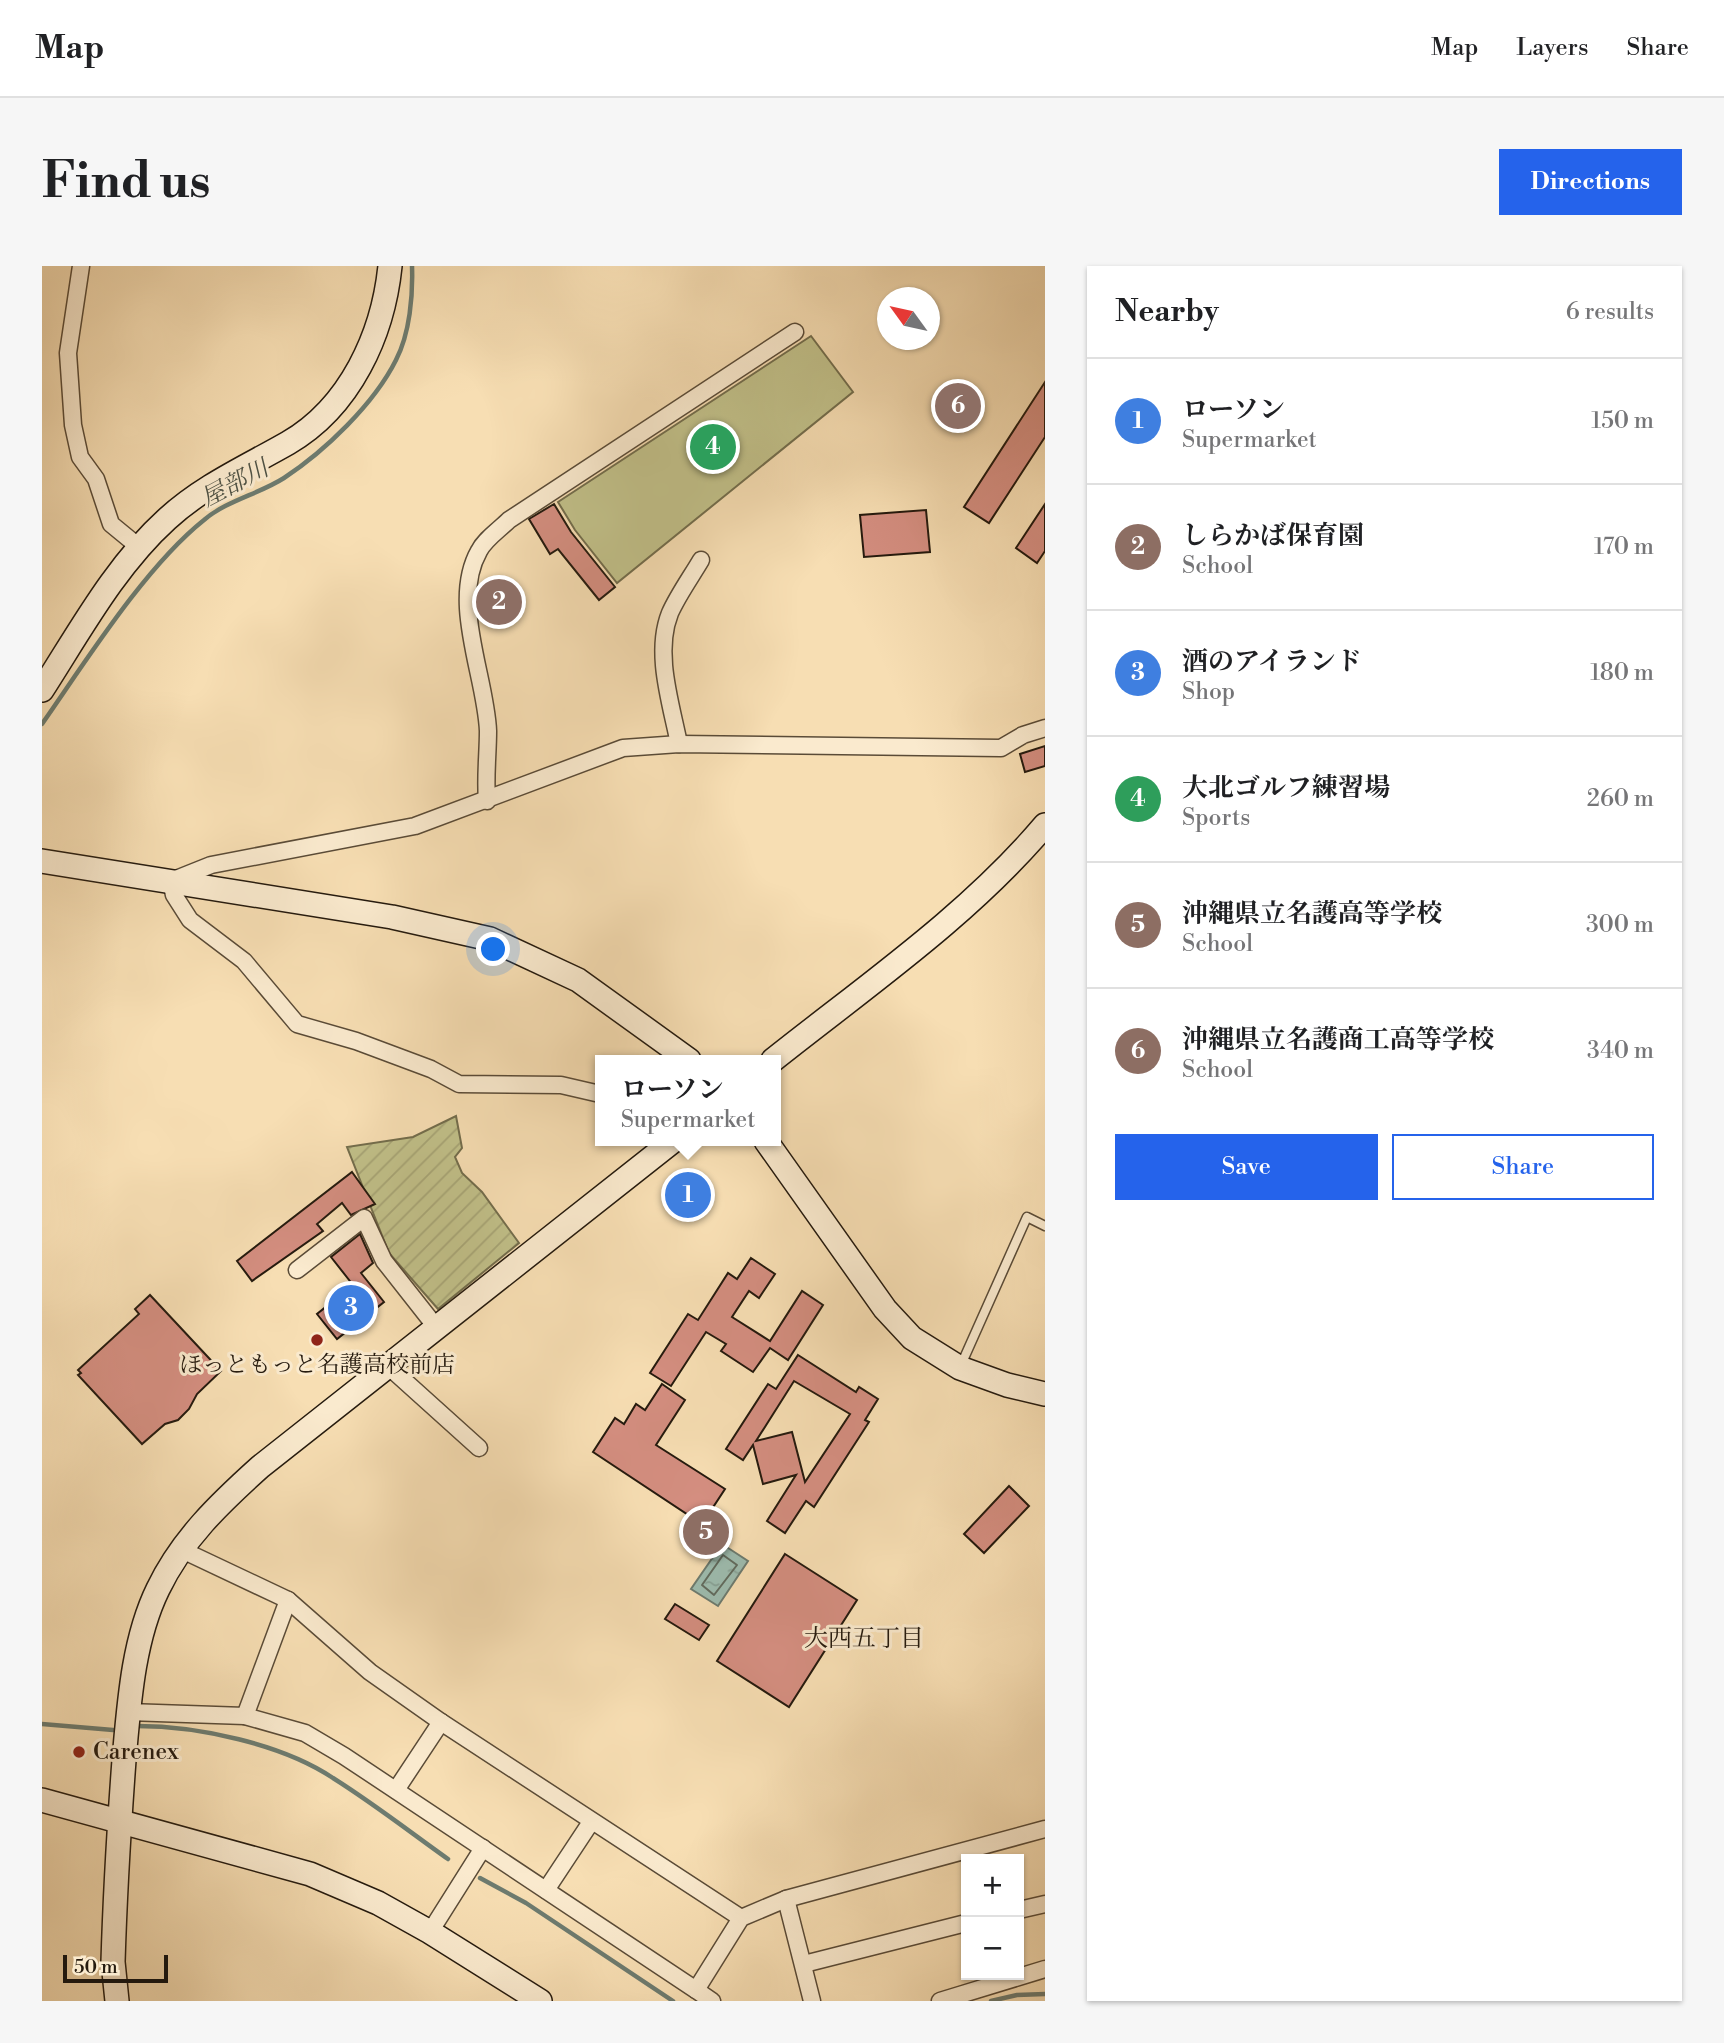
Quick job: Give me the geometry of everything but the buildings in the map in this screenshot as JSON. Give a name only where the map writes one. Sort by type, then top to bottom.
[{"type":"street","points":[[81,266],[68,353],[73,425],[80,457],[96,479],[111,524],[139,547]]},
{"type":"street","points":[[42,690],[139,547],[189,500],[234,471],[290,442],[326,411],[352,380],[370,346],[383,310],[390,266]]},
{"type":"street","points":[[487,801],[485,776],[488,730],[470,623],[469,586],[480,548],[509,520],[795,332]]},
{"type":"street","points":[[679,744],[667,684],[663,641],[670,613],[701,560]]},
{"type":"street","points":[[171,881],[211,865],[415,826],[623,748],[679,744],[1000,748],[1045,728]]},
{"type":"street","points":[[779,1055],[952,918],[1021,853],[1045,825]]},
{"type":"street","points":[[42,862],[404,919],[490,939],[578,980],[682,1055]]},
{"type":"street","points":[[171,881],[174,895],[190,920],[244,961],[297,1024],[356,1041],[431,1069],[459,1084],[561,1085],[595,1093]]},
{"type":"street","points":[[117,2001],[113,1962],[119,1822],[128,1712],[142,1638],[157,1590],[180,1549],[209,1513],[260,1467],[667,1146]]},
{"type":"street","points":[[770,1146],[885,1309],[912,1338],[960,1368],[1045,1394]]},
{"type":"street","points":[[297,1270],[364,1218],[384,1261],[436,1327]]},
{"type":"street","points":[[388,1366],[479,1448]]},
{"type":"street","points":[[180,1549],[288,1600],[370,1672],[441,1723],[741,1918]]},
{"type":"street","points":[[245,1717],[288,1600]]},
{"type":"street","points":[[128,1712],[245,1717],[305,1734],[396,1790],[712,2001]]},
{"type":"street","points":[[396,1790],[441,1723]]},
{"type":"street","points":[[42,1800],[310,1874],[377,1903],[430,1932],[540,2001]]},
{"type":"street","points":[[546,1889],[591,1822]]},
{"type":"street","points":[[696,1990],[741,1918],[786,1899],[1045,1829]]},
{"type":"street","points":[[430,1932],[483,1848]]},
{"type":"street","points":[[786,1899],[812,2001]]},
{"type":"street","points":[[1024,1909],[1045,1904]]},
{"type":"street","points":[[804,1964],[961,1924]]},
{"type":"street","points":[[940,2001],[1045,1969]]},
{"type":"lane","points":[[960,1368],[1027,1217],[1045,1226]]},
{"type":"shaded area","points":[[811,336],[853,392],[617,583],[575,530],[558,502]]},
{"type":"shaded area","points":[[456,1116],[462,1148],[455,1157],[462,1173],[482,1192],[519,1243],[438,1309],[389,1253],[347,1147],[413,1137]]},
{"type":"water","points":[[722,1544],[748,1561],[718,1606],[691,1589]]},
{"type":"waterway","name":"屋部川","points":[[42,724],[117,616],[182,540],[213,513],[274,484],[300,467],[362,410],[387,377],[405,338],[411,301],[412,266]]},
{"type":"waterway","points":[[42,1724],[113,1730]]},
{"type":"waterway","points":[[137,1726],[212,1733],[289,1756],[312,1766],[348,1788],[448,1859]]},
{"type":"waterway","points":[[480,1878],[526,1903],[673,2001]]},
{"type":"waterway","points":[[991,2001],[1017,1995],[1045,1994]]},
{"type":"place","name":"沖縄県立名護商工高等学校","points":[[958,406]]},
{"type":"place","name":"大北ゴルフ練習場","points":[[713,447]]},
{"type":"place","name":"しらかば保育園","points":[[499,602]]},
{"type":"place","name":"ローソン","points":[[688,1195]]},
{"type":"place","name":"酒のアイランド","points":[[351,1308]]},
{"type":"place","name":"ほっともっと名護高校前店","points":[[317,1340]]},
{"type":"place","name":"沖縄県立名護高等学校","points":[[706,1532]]},
{"type":"place","name":"Carenex","points":[[79,1752]]},
{"type":"district","name":"大西五丁目","points":[[864,1639]]}]
